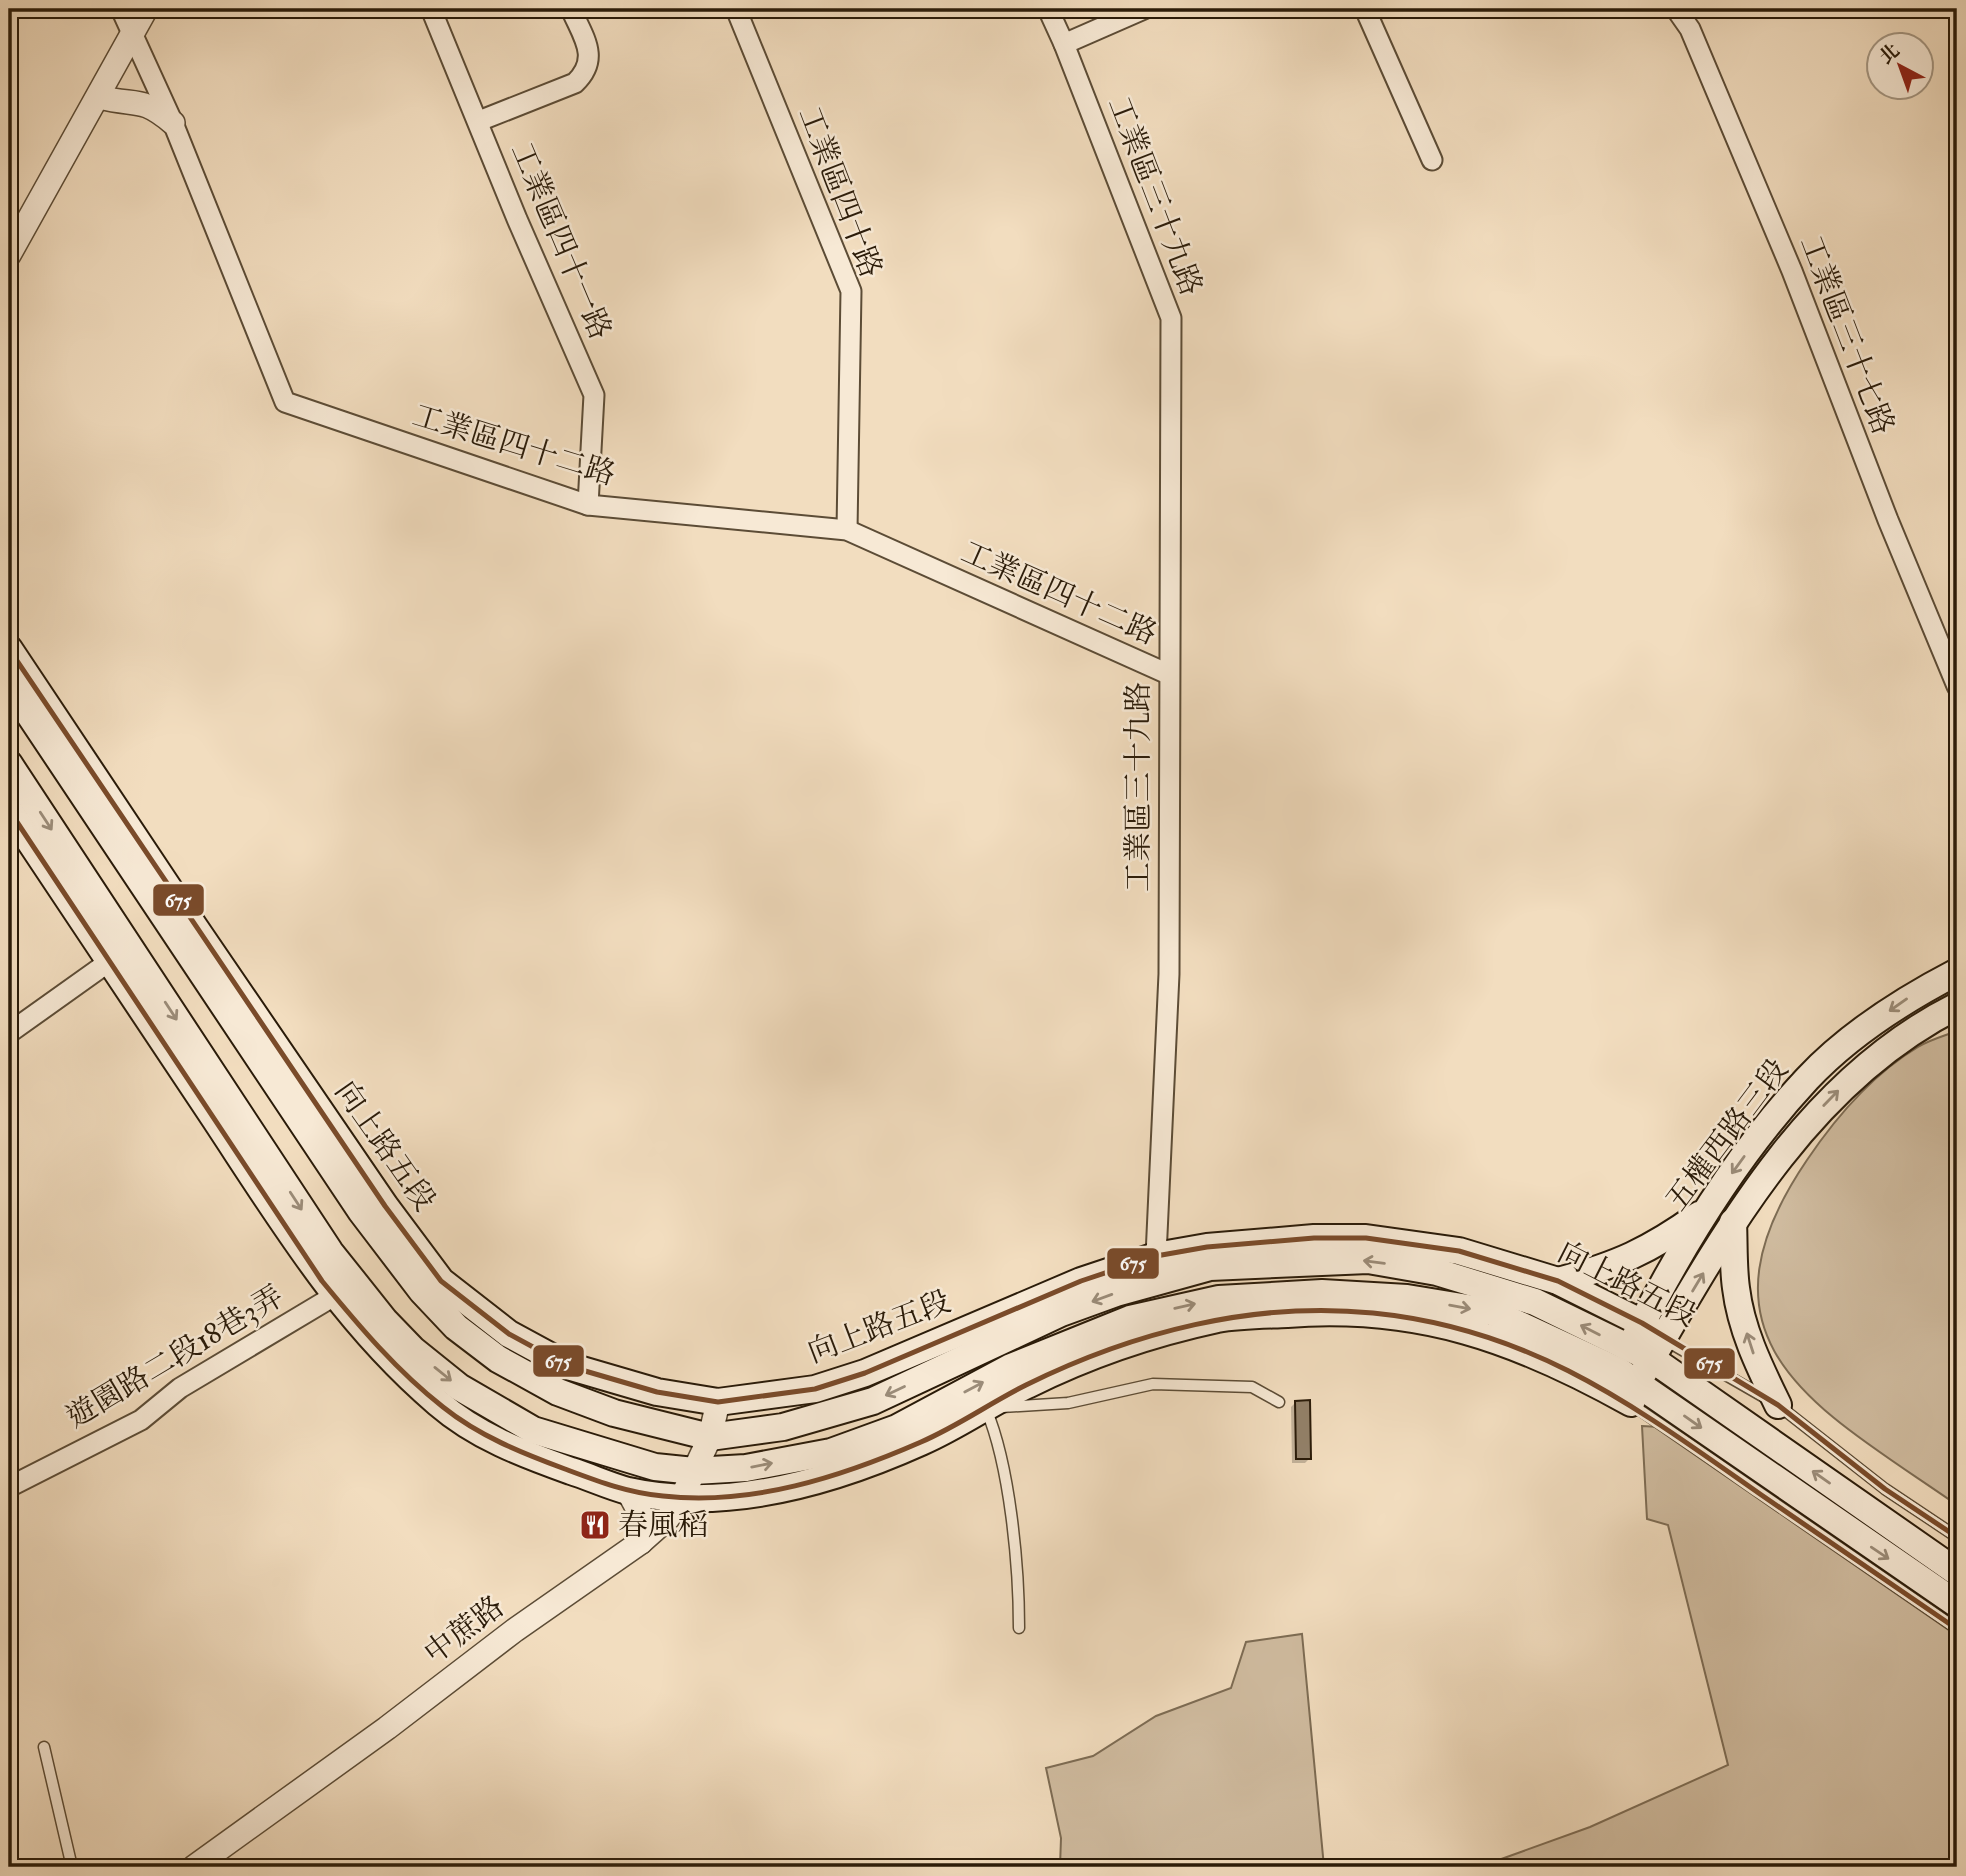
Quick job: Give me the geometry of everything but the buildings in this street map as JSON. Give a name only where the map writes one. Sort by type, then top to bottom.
[{"type":"main road","name":"向上路五段","points":[[9,649],[202,939],[385,1206],[441,1281],[509,1334],[568,1366],[657,1392],[718,1402],[815,1390],[865,1373],[1081,1281],[1156,1256],[1207,1247],[1287,1240],[1366,1238],[1459,1251],[1558,1281],[1642,1323]]},
{"type":"main road","name":"向上路五段","points":[[9,684],[361,1211],[422,1291],[456,1327],[498,1359],[558,1392],[614,1413],[710,1437],[796,1424],[873,1401],[1061,1313],[1116,1293],[1210,1267],[1367,1260],[1437,1272],[1535,1302],[1957,1604]]},
{"type":"main road","name":"向上路五段","points":[[9,764],[330,1252],[385,1321],[413,1350],[458,1387],[533,1430],[656,1466],[694,1471],[746,1468],[831,1452],[897,1428],[1011,1367],[1130,1319],[1219,1299],[1322,1293],[1407,1298],[1492,1312],[1634,1371],[1957,1572]]},
{"type":"main road","name":"向上路五段","points":[[9,810],[334,1296],[401,1370],[441,1406],[479,1434],[628,1491],[682,1497],[765,1493],[850,1470],[924,1441],[1029,1384],[1136,1340],[1222,1318],[1321,1311],[1371,1312],[1450,1325],[1634,1371]]},
{"type":"main road","name":"五權西路三段","points":[[1634,1371],[1642,1323],[1706,1210],[1743,1157],[1807,1078],[1877,1019],[1910,996],[1957,972]]},
{"type":"main road","name":"五權西路三段","points":[[1634,1371],[1780,1156],[1832,1096],[1883,1052],[1957,1006]]},
{"type":"main road","points":[[1558,1281],[1630,1259],[1659,1244],[1706,1210]]},
{"type":"main road","points":[[1733,1222],[1735,1288],[1742,1318],[1753,1352],[1778,1405]]},
{"type":"street","name":"工業區四十二路","points":[[121,9],[173,123],[285,402],[588,505],[847,530],[1168,674]]},
{"type":"street","points":[[9,255],[100,97],[146,9]]},
{"type":"street","name":"工業區四十一路","points":[[431,9],[517,219],[594,395],[588,505]]},
{"type":"street","points":[[479,121],[575,83],[587,72],[589,58],[586,44],[571,9]]},
{"type":"street","name":"工業區四十路","points":[[736,9],[851,291],[847,530]]},
{"type":"street","name":"工業區三十九路","points":[[1048,9],[1171,318],[1169,974],[1156,1256]]},
{"type":"street","points":[[1064,44],[1143,9]]},
{"type":"street","points":[[1365,9],[1432,160]]},
{"type":"street","name":"工業區三十七路","points":[[1676,9],[1690,29],[1791,271],[1888,520],[1957,685]]},
{"type":"street","points":[[100,97],[117,101],[139,101],[154,107],[173,123]]},
{"type":"street","points":[[9,1033],[68,994],[110,961]]},
{"type":"street","name":"遊園路二段18巷3弄","points":[[9,1487],[141,1420],[180,1388],[334,1296]]},
{"type":"street","name":"中蔗路","points":[[199,1866],[515,1630],[641,1542],[667,1518],[682,1497],[710,1437],[718,1402]]},
{"type":"street","points":[[628,1491],[641,1515],[641,1542]]},
{"type":"lane","name":"向上路五段","points":[[1634,1371],[1778,1405],[1885,1489],[1957,1537]]},
{"type":"lane","name":"向上路五段","points":[[1634,1371],[1957,1629]]},
{"type":"lane","points":[[1019,1628],[1019,1592],[999,1441],[985,1408],[1068,1403],[1153,1384],[1252,1387],[1279,1402]]},
{"type":"lane","points":[[44,1747],[72,1867]]},
{"type":"shaded area","points":[[1957,1031],[1957,1505],[1858,1436],[1816,1402],[1783,1366],[1763,1325],[1758,1278],[1772,1224],[1807,1160],[1830,1128],[1871,1083],[1901,1058],[1927,1042]]},
{"type":"shaded area","points":[[1642,1426],[1677,1428],[1957,1625],[1957,1867],[1479,1867],[1590,1827],[1728,1765],[1668,1525],[1647,1519]]},
{"type":"shaded area","points":[[1302,1634],[1324,1867],[1060,1867],[1061,1838],[1046,1768],[1093,1756],[1156,1716],[1231,1688],[1246,1642]]},
{"type":"transit line","name":"675","points":[[9,649],[385,1206],[441,1281],[509,1334],[568,1366],[657,1392],[718,1402],[815,1389],[865,1373],[1081,1281],[1156,1256],[1207,1247],[1314,1238],[1366,1238],[1459,1251],[1558,1281],[1642,1323],[1778,1405],[1885,1489],[1957,1537]]},
{"type":"transit line","name":"675","points":[[9,810],[322,1281],[379,1347],[426,1393],[471,1427],[517,1450],[601,1482],[650,1494],[696,1498],[762,1493],[827,1477],[891,1455],[935,1436],[1026,1385],[1067,1366],[1151,1336],[1239,1317],[1284,1312],[1328,1310],[1373,1313],[1430,1322],[1483,1336],[1533,1354],[1579,1376],[1669,1431],[1957,1629]]},
{"type":"place","name":"春風稻","points":[[595,1525]]}]
